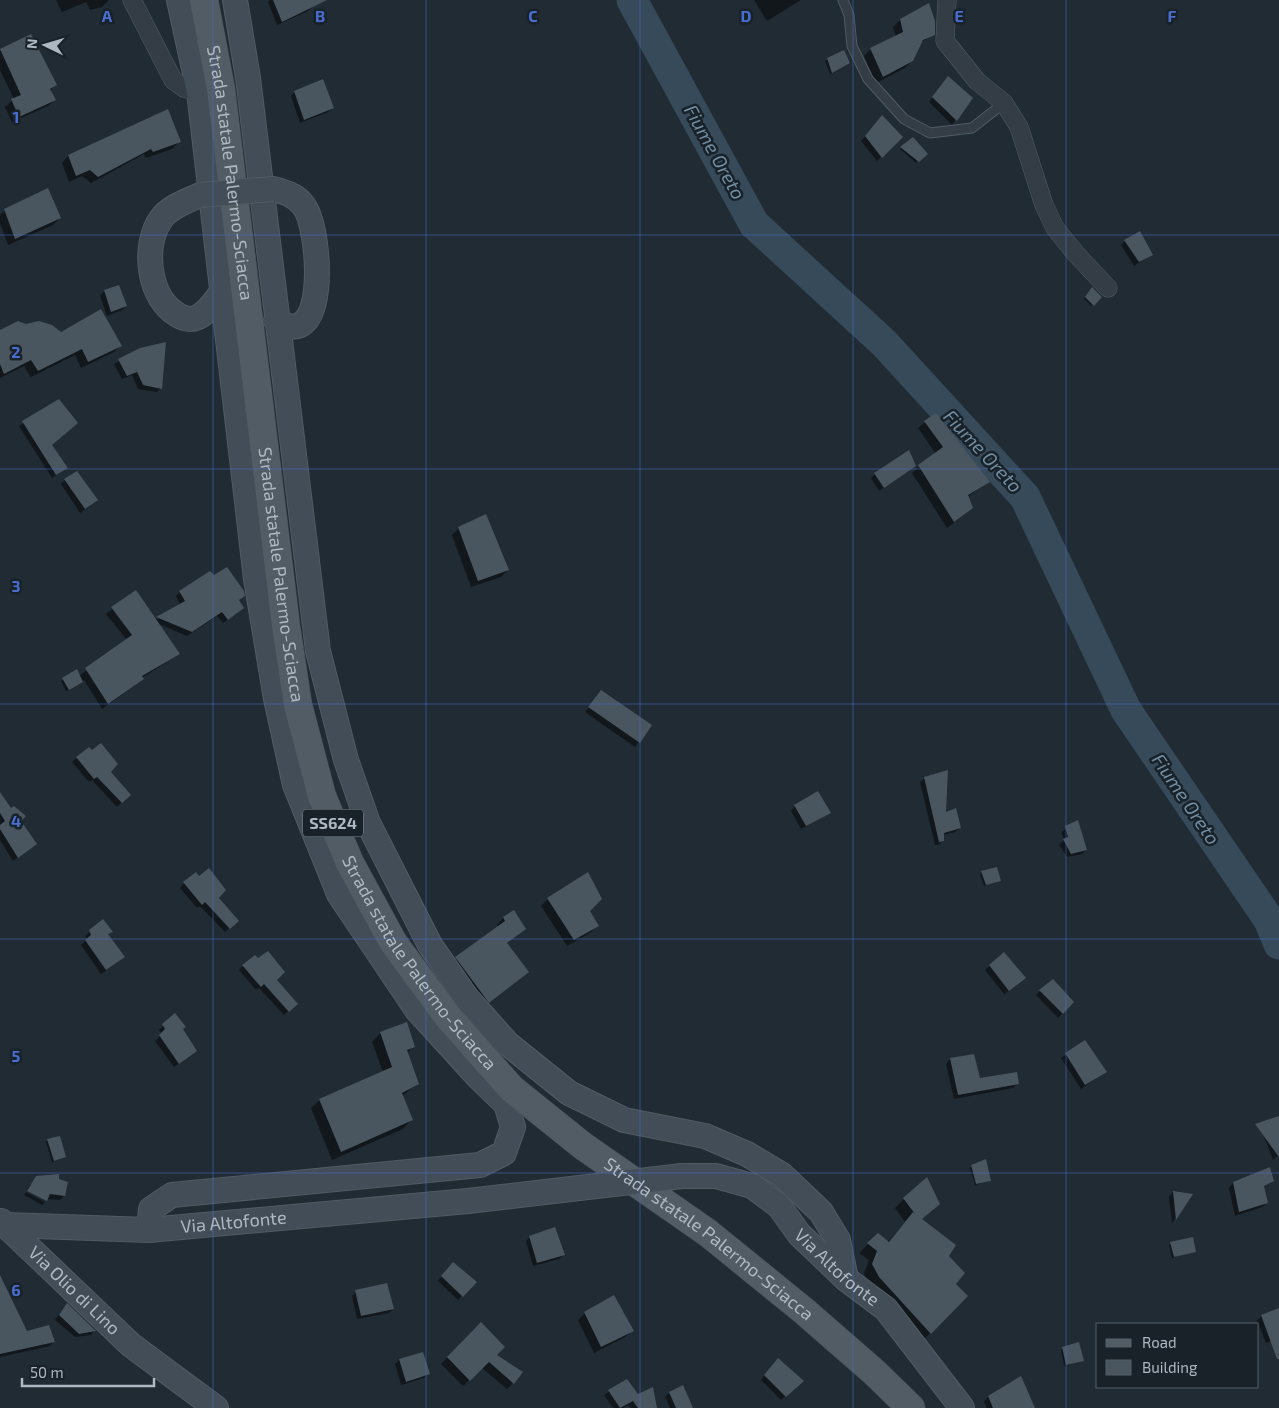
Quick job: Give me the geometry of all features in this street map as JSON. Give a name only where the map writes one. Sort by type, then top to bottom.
[{"type":"main road","points":[[149,1230],[151,1209],[172,1195],[480,1165],[504,1153],[513,1127],[506,1104],[478,1078],[417,1010],[339,894],[296,785],[276,698],[256,579],[242,442],[222,292],[199,92],[179,0]]},
{"type":"main road","name":"Strada statale Palermo-Sciacca","points":[[204,0],[220,89],[286,626],[298,705],[322,796],[350,863],[393,942],[449,1018],[512,1089],[583,1146],[708,1232],[818,1323],[874,1372],[911,1408]]},
{"type":"main road","points":[[235,0],[248,78],[276,320],[318,651],[346,760],[368,823],[430,945],[467,998],[508,1044],[569,1093],[624,1120],[705,1136],[746,1154],[782,1175],[821,1212],[838,1240],[846,1279]]},
{"type":"main road","points":[[222,292],[205,312],[190,319],[178,316],[164,305],[156,290],[150,259],[153,236],[161,218],[176,206],[200,195],[273,189],[292,195],[304,205],[312,222],[315,246],[316,289],[312,311],[306,323],[297,328],[286,327],[276,320]]},
{"type":"main road","name":"Via Altofonte","points":[[3,1222],[149,1230],[468,1201],[682,1176],[716,1176],[752,1186],[779,1206],[799,1234],[846,1279],[886,1309],[962,1408]]},
{"type":"main road","name":"Via Olio di Lino","points":[[3,1222],[132,1345],[216,1408]]},
{"type":"street","points":[[132,0],[173,80],[184,88],[199,92]]},
{"type":"street","points":[[948,0],[945,41],[977,81],[1004,104],[1019,127],[1044,204],[1055,228],[1108,288]]},
{"type":"lane","points":[[843,0],[848,15],[852,46],[868,79],[904,119],[930,133],[972,128],[1004,104]]},
{"type":"building","points":[[273,0],[327,0],[282,22]]},
{"type":"building","points":[[929,3],[935,21],[935,35],[923,40],[913,61],[883,77],[870,48],[903,32],[900,19]]},
{"type":"building","points":[[31,34],[57,85],[50,89],[56,100],[19,117],[11,99],[21,95],[0,49]]},
{"type":"building","points":[[844,50],[850,63],[832,73],[827,58]]},
{"type":"building","points":[[948,76],[973,98],[957,121],[932,97]]},
{"type":"building","points":[[323,79],[334,108],[304,120],[294,91]]},
{"type":"building","points":[[168,109],[181,142],[153,152],[151,149],[98,177],[90,170],[76,176],[68,155]]},
{"type":"building","points":[[882,115],[903,137],[882,158],[865,136]]},
{"type":"building","points":[[913,137],[928,154],[919,162],[900,147]]},
{"type":"building","points":[[48,188],[61,218],[15,239],[4,209]]},
{"type":"building","points":[[1140,231],[1153,255],[1139,262],[1124,240]]},
{"type":"building","points":[[119,285],[127,306],[111,312],[104,290]]},
{"type":"building","points":[[1092,287],[1102,297],[1094,306],[1085,297]]},
{"type":"building","points":[[101,309],[122,346],[88,362],[82,349],[38,371],[31,360],[4,374],[0,364],[0,330],[18,321],[26,324],[39,321],[52,325],[61,332]]},
{"type":"building","points":[[166,342],[162,389],[143,385],[137,372],[127,376],[118,359],[140,348]]},
{"type":"building","points":[[59,399],[78,423],[52,445],[68,468],[56,475],[22,421]]},
{"type":"building","points":[[936,413],[990,482],[968,495],[973,508],[954,522],[918,465],[943,447],[924,421]]},
{"type":"building","points":[[909,450],[916,466],[884,488],[874,473]]},
{"type":"building","points":[[77,471],[98,500],[85,509],[64,479]]},
{"type":"building","points":[[486,514],[509,570],[478,581],[458,527]]},
{"type":"building","points":[[227,567],[244,591],[245,596],[239,600],[244,608],[228,620],[222,612],[192,632],[156,617],[185,601],[179,591],[210,571],[214,575]]},
{"type":"building","points":[[136,590],[180,654],[142,676],[144,679],[108,704],[85,668],[132,635],[111,607]]},
{"type":"building","points":[[77,669],[83,682],[69,690],[62,678]]},
{"type":"building","points":[[601,690],[652,725],[640,743],[588,707]]},
{"type":"building","points":[[101,743],[118,764],[111,772],[131,795],[122,803],[97,777],[94,779],[76,757],[89,747],[92,750]]},
{"type":"building","points":[[948,770],[946,812],[956,808],[961,828],[944,833],[944,841],[939,842],[924,777]]},
{"type":"building","points":[[818,791],[831,813],[806,826],[794,805]]},
{"type":"building","points":[[0,792],[11,808],[14,806],[26,816],[21,821],[37,844],[18,858],[0,829],[0,825],[5,821],[0,813]]},
{"type":"building","points":[[1078,820],[1087,850],[1071,854],[1063,839],[1068,837],[1065,826]]},
{"type":"building","points":[[997,867],[1001,881],[986,885],[981,871]]},
{"type":"building","points":[[209,868],[226,890],[219,898],[239,921],[230,929],[205,902],[202,905],[183,882],[196,872],[199,876]]},
{"type":"building","points":[[588,872],[602,899],[590,911],[599,926],[574,940],[547,898]]},
{"type":"building","points":[[514,910],[526,929],[507,943],[529,972],[489,1003],[455,957],[505,921],[503,917]]},
{"type":"building","points":[[103,919],[113,932],[108,934],[125,957],[106,970],[85,940],[91,935],[89,930]]},
{"type":"building","points":[[268,951],[285,972],[277,980],[298,1004],[289,1012],[264,984],[261,987],[242,965],[255,955],[258,958]]},
{"type":"building","points":[[1004,952],[1026,978],[1009,991],[989,965]]},
{"type":"building","points":[[1053,979],[1074,1002],[1063,1014],[1039,990]]},
{"type":"building","points":[[175,1013],[186,1027],[183,1029],[197,1051],[179,1064],[159,1035],[165,1029],[162,1024]]},
{"type":"building","points":[[407,1022],[415,1047],[407,1050],[419,1084],[402,1093],[413,1120],[341,1152],[319,1099],[392,1067],[380,1032]]},
{"type":"building","points":[[1085,1040],[1107,1072],[1085,1085],[1065,1053]]},
{"type":"building","points":[[974,1054],[980,1078],[1017,1072],[1019,1084],[958,1095],[950,1058]]},
{"type":"building","points":[[1279,1116],[1279,1157],[1255,1124]]},
{"type":"building","points":[[60,1136],[66,1157],[54,1161],[47,1139]]},
{"type":"building","points":[[986,1159],[991,1181],[976,1184],[971,1165]]},
{"type":"building","points":[[1270,1167],[1274,1181],[1264,1186],[1268,1203],[1239,1212],[1233,1182]]},
{"type":"building","points":[[59,1174],[59,1179],[68,1182],[65,1196],[50,1194],[47,1201],[27,1191],[36,1176]]},
{"type":"building","points":[[927,1177],[940,1204],[922,1219],[956,1245],[949,1256],[965,1273],[956,1284],[968,1296],[931,1334],[879,1277],[872,1264],[877,1251],[867,1243],[878,1233],[889,1242],[913,1212],[915,1214],[903,1198]]},
{"type":"building","points":[[1173,1191],[1193,1194],[1176,1220]]},
{"type":"building","points":[[555,1227],[565,1255],[537,1263],[529,1236]]},
{"type":"building","points":[[1193,1237],[1196,1252],[1174,1257],[1170,1242]]},
{"type":"building","points":[[453,1262],[477,1282],[463,1297],[441,1276]]},
{"type":"building","points":[[0,1275],[27,1331],[49,1325],[55,1342],[0,1354]]},
{"type":"building","points":[[387,1283],[394,1309],[361,1316],[355,1290]]},
{"type":"building","points":[[614,1295],[634,1331],[601,1347],[584,1312]]},
{"type":"building","points":[[67,1303],[96,1331],[79,1334],[59,1315]]},
{"type":"building","points":[[1279,1308],[1279,1359],[1277,1359],[1261,1315]]},
{"type":"building","points":[[481,1322],[505,1347],[497,1355],[523,1372],[514,1384],[489,1362],[470,1381],[447,1357]]},
{"type":"building","points":[[1079,1342],[1084,1361],[1066,1365],[1062,1347]]},
{"type":"building","points":[[423,1352],[430,1374],[406,1382],[399,1359]]},
{"type":"building","points":[[778,1358],[804,1381],[786,1397],[764,1375]]},
{"type":"building","points":[[1021,1376],[1035,1408],[993,1408],[988,1396]]},
{"type":"building","points":[[627,1379],[638,1394],[653,1387],[657,1408],[638,1408],[633,1401],[620,1408],[608,1390]]},
{"type":"building","points":[[683,1385],[693,1408],[676,1408],[669,1392]]},
{"type":"waterway","name":"Fiume Oreto","points":[[632,0],[754,224],[884,343],[1025,497],[1126,710],[1269,920],[1279,944]]}]
